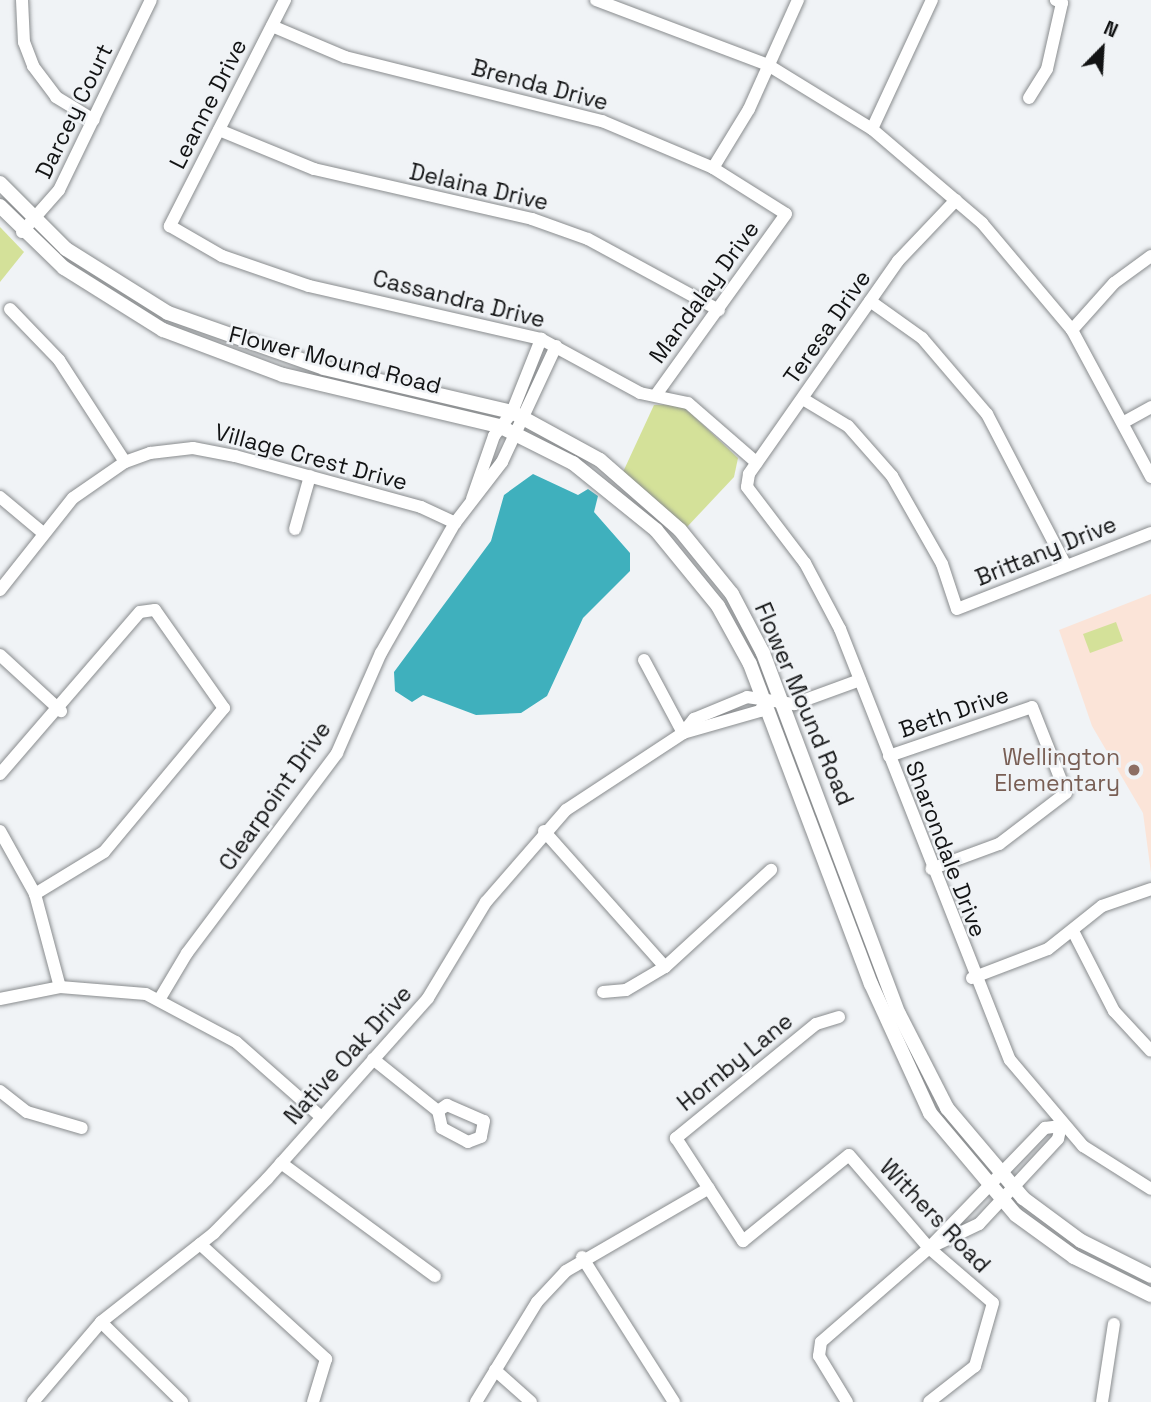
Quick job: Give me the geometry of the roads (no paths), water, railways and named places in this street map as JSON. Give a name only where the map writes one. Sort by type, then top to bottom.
[{"type":"main road","name":"Flower Mound Road","points":[[0,183],[28,227],[112,301],[220,356],[499,426],[573,463],[656,530],[718,606],[765,703],[905,1067],[955,1150],[1000,1200],[1074,1257],[1151,1295]]},
{"type":"main road","name":"Flower Mound Road","points":[[0,206],[112,283],[222,337],[518,415],[600,460],[707,558],[732,593],[783,701],[920,1062],[1012,1188],[1081,1241],[1151,1276]]},
{"type":"street","points":[[22,0],[24,42],[33,66],[55,97],[94,120]]},
{"type":"street","name":"Darcey Court","points":[[28,227],[59,190],[151,0]]},
{"type":"street","name":"Leanne Drive","points":[[170,226],[285,0]]},
{"type":"street","points":[[596,0],[768,65],[872,129],[956,200],[1011,254],[1072,330],[1126,421],[1151,478]]},
{"type":"street","points":[[713,167],[768,65],[798,0]]},
{"type":"street","points":[[872,129],[932,0]]},
{"type":"street","points":[[1030,98],[1047,69],[1062,3],[1056,0]]},
{"type":"street","name":"Brenda Drive","points":[[272,26],[345,57],[602,121],[713,167],[786,214]]},
{"type":"street","name":"Delaina Drive","points":[[219,130],[314,169],[532,219],[589,239],[719,310]]},
{"type":"street","name":"Teresa Drive","points":[[747,487],[757,463],[870,301],[956,200]]},
{"type":"street","name":"Mandalay Drive","points":[[656,395],[786,214]]},
{"type":"street","name":"Cassandra Drive","points":[[170,226],[222,256],[309,286],[541,340],[556,346],[656,395],[688,403],[757,463]]},
{"type":"street","points":[[1072,330],[1114,283],[1151,256]]},
{"type":"street","points":[[870,301],[922,338],[988,414],[1066,566]]},
{"type":"street","points":[[10,309],[60,360],[125,462]]},
{"type":"street","name":"Clearpoint Drive","points":[[159,1000],[187,953],[337,753],[376,662],[455,523],[517,434],[518,415],[541,340]]},
{"type":"street","name":"Clearpoint Drive","points":[[472,499],[499,426],[518,415],[556,346]]},
{"type":"street","name":"Brittany Drive","points":[[803,399],[848,426],[892,476],[931,540],[957,609],[1151,533]]},
{"type":"street","points":[[1126,421],[1151,407]]},
{"type":"street","name":"Village Crest Drive","points":[[0,590],[73,498],[125,462],[193,448],[310,476],[455,523]]},
{"type":"street","points":[[295,529],[310,476]]},
{"type":"street","name":"Sharondale Drive","points":[[747,487],[822,593],[860,680],[972,978],[1010,1060],[1061,1126],[1151,1189]]},
{"type":"street","points":[[0,497],[43,533]]},
{"type":"street","points":[[0,774],[61,711],[140,612],[155,610],[224,708],[104,852],[35,894]]},
{"type":"street","points":[[0,655],[61,711]]},
{"type":"street","points":[[644,660],[683,733]]},
{"type":"street","name":"Native Oak Drive","points":[[33,1402],[101,1322],[200,1244],[281,1163],[320,1116],[428,998],[486,902],[544,831],[593,787],[683,733],[694,719],[747,697],[765,703],[783,701],[794,704],[860,680]]},
{"type":"street","name":"Beth Drive","points":[[889,756],[1032,707],[1066,793],[999,844],[931,869]]},
{"type":"street","points":[[0,831],[35,894],[60,988]]},
{"type":"street","points":[[544,831],[665,967]]},
{"type":"street","points":[[603,992],[626,990],[665,967],[771,870]]},
{"type":"street","points":[[972,978],[1074,933],[1102,906],[1151,889]]},
{"type":"street","points":[[1074,933],[1114,1011],[1151,1051]]},
{"type":"street","points":[[0,999],[60,988],[124,989],[159,1000],[236,1042],[320,1116]]},
{"type":"street","name":"Hornby Lane","points":[[709,1188],[676,1138],[816,1024],[839,1017]]},
{"type":"street","points":[[373,1059],[438,1111]]},
{"type":"street","points":[[0,1091],[27,1112],[82,1128]]},
{"type":"street","points":[[847,1402],[823,1364],[819,1348],[826,1337],[929,1248],[1045,1128],[1061,1126],[1058,1139],[979,1224],[929,1248]]},
{"type":"street","name":"Withers Road","points":[[709,1188],[743,1241],[849,1155],[929,1248],[993,1303],[975,1366],[929,1402]]},
{"type":"street","points":[[281,1163],[435,1276]]},
{"type":"street","points":[[476,1402],[537,1302],[582,1257],[632,1238],[709,1188]]},
{"type":"street","points":[[200,1244],[326,1359],[313,1402]]},
{"type":"street","points":[[582,1257],[674,1402]]},
{"type":"street","points":[[101,1322],[182,1402]]},
{"type":"street","points":[[1102,1402],[1114,1324]]},
{"type":"street","points":[[495,1370],[531,1402]]},
{"type":"water","points":[[533,474],[578,495],[588,489],[598,496],[594,512],[630,553],[630,571],[583,618],[547,696],[521,713],[476,715],[423,695],[412,702],[395,691],[394,672],[491,541],[504,495]]},
{"type":"place","name":"Wellington Elementary","points":[[1134,770]]}]
